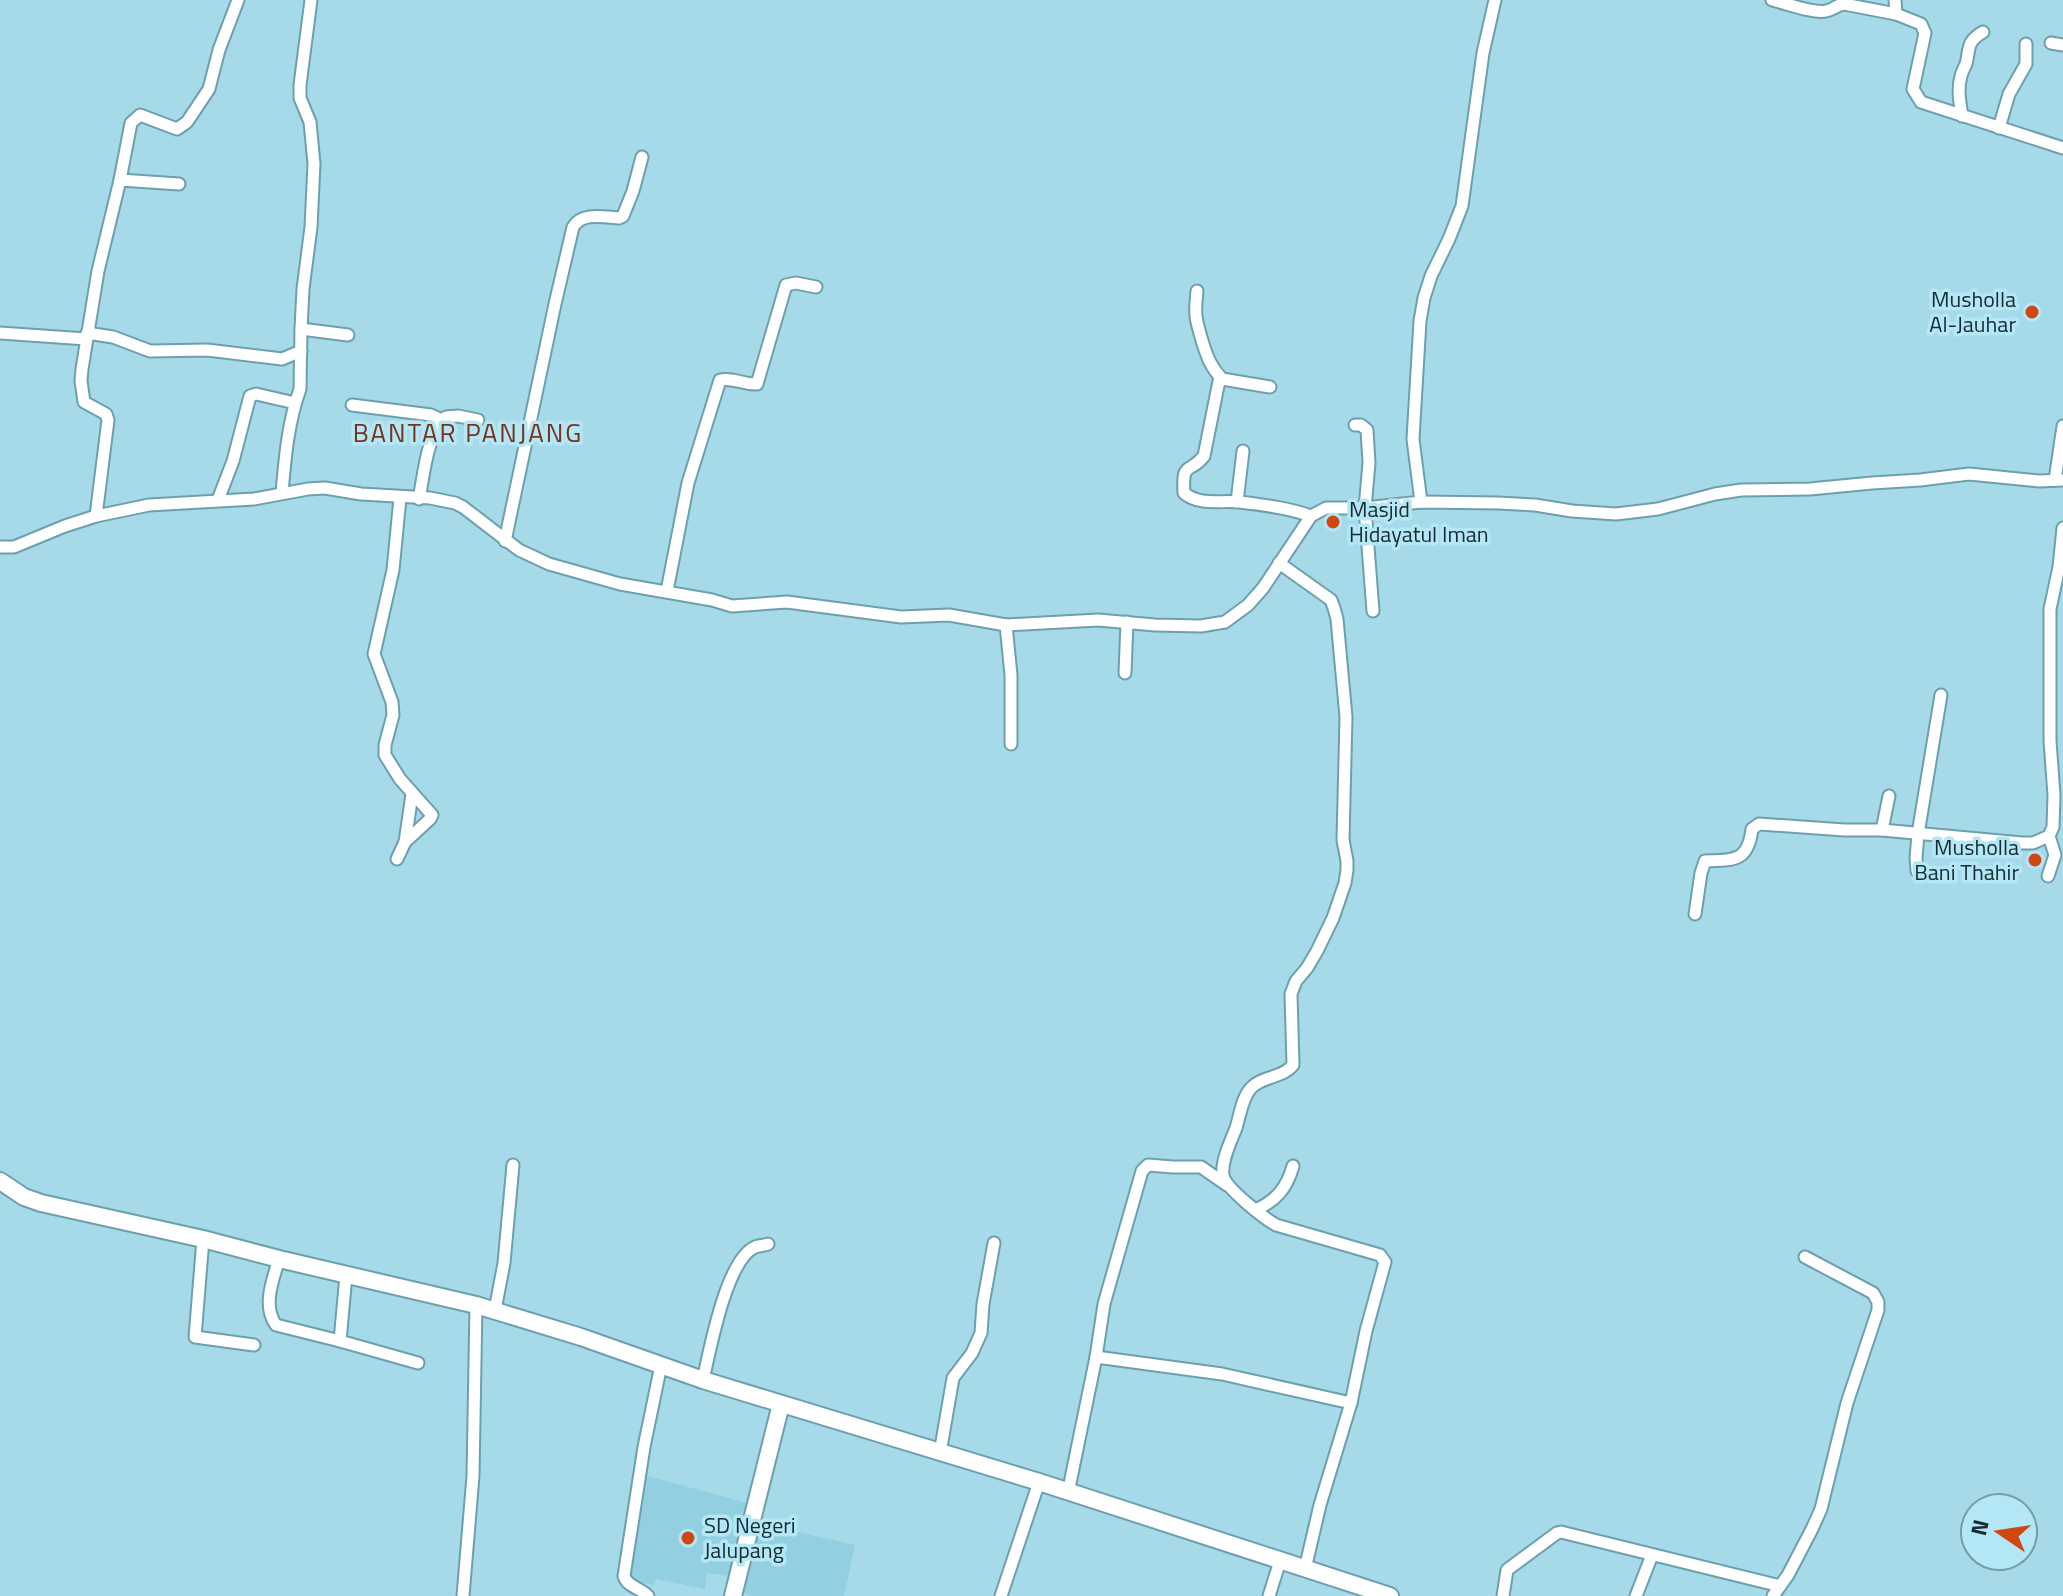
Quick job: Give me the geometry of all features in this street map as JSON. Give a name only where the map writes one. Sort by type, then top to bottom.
[{"type":"street","points":[[96,516],[108,420],[106,414],[83,400],[81,381],[98,271],[131,123],[140,115],[177,129],[187,122],[209,89],[219,50],[238,0]]},
{"type":"street","points":[[282,493],[285,460],[300,389],[303,289],[311,227],[314,164],[310,122],[300,98],[300,85],[311,0]]},
{"type":"street","points":[[1421,502],[1413,439],[1420,321],[1431,276],[1462,206],[1483,53],[1495,0]]},
{"type":"street","points":[[1776,0],[1818,12],[1828,11],[1839,4],[1896,14],[1921,24],[1925,33],[1913,89],[1921,102],[2063,148]]},
{"type":"street","points":[[1895,0],[1896,14]]},
{"type":"street","points":[[1962,116],[1959,93],[1968,48],[1975,37],[1983,32]]},
{"type":"street","points":[[1999,128],[2009,94],[2026,64],[2026,44]]},
{"type":"street","points":[[505,541],[573,227],[577,220],[586,217],[623,216],[642,157]]},
{"type":"street","points":[[120,180],[179,184]]},
{"type":"street","points":[[667,591],[688,483],[720,380],[757,384],[786,285],[796,283],[816,287]]},
{"type":"street","points":[[1197,291],[1195,316],[1208,362],[1222,379],[1270,387]]},
{"type":"street","points":[[301,329],[348,335]]},
{"type":"street","points":[[0,333],[113,337],[150,351],[207,350],[282,359],[301,351]]},
{"type":"street","points":[[1222,379],[1214,398],[1204,456],[1187,468],[1184,493],[1191,499],[1277,507],[1311,516]]},
{"type":"street","points":[[218,500],[233,461],[250,396],[256,394],[295,403]]},
{"type":"street","points":[[352,405],[431,415],[442,420]]},
{"type":"street","points":[[419,499],[436,426],[446,417],[478,420]]},
{"type":"street","points":[[1355,425],[1365,427],[1368,435],[1365,508],[1373,611]]},
{"type":"street","points":[[0,547],[14,547],[96,516],[149,505],[254,499],[325,488],[442,500],[463,507],[505,541],[549,564],[620,584],[732,606],[787,602],[901,617],[949,615],[1006,625],[1098,620],[1201,626],[1225,622],[1248,605],[1263,588],[1311,516],[1326,508],[1365,508],[1421,502],[1522,505],[1616,514],[1658,509],[1741,490],[1810,489],[1969,474],[2059,480],[2063,426]]},
{"type":"street","points":[[1237,502],[1243,451]]},
{"type":"street","points":[[400,498],[393,570],[374,654],[392,702],[393,715],[385,755],[400,779],[432,815],[405,842]]},
{"type":"street","points":[[2048,876],[2055,855],[2049,836],[2053,827],[2054,795],[2050,741],[2050,609],[2063,528]]},
{"type":"street","points":[[1227,1185],[1223,1178],[1225,1161],[1246,1094],[1253,1084],[1288,1071],[1293,1065],[1291,994],[1333,918],[1347,870],[1343,840],[1346,717],[1334,608],[1331,600],[1279,563]]},
{"type":"street","points":[[1125,673],[1127,622]]},
{"type":"street","points":[[1006,625],[1011,675],[1011,744]]},
{"type":"street","points":[[1917,871],[1918,834],[1941,695]]},
{"type":"street","points":[[397,859],[405,842],[412,794]]},
{"type":"street","points":[[1882,830],[1889,796]]},
{"type":"street","points":[[1695,914],[1705,861],[1738,858],[1750,844],[1752,829],[1759,824],[1882,830],[2022,843],[2033,843],[2049,836]]},
{"type":"street","points":[[495,1310],[504,1263],[513,1165]]},
{"type":"street","points":[[1068,1493],[1096,1357],[1100,1322],[1142,1171],[1148,1165],[1201,1167],[1276,1225],[1380,1255],[1384,1259],[1385,1266],[1366,1331],[1351,1403],[1320,1505],[1305,1569]]},
{"type":"street","points":[[1255,1210],[1280,1194],[1293,1166]]},
{"type":"street","points":[[0,1181],[24,1197],[41,1203],[495,1310],[703,1380],[1039,1482],[1390,1596]]},
{"type":"street","points":[[203,1239],[195,1337],[254,1345]]},
{"type":"street","points":[[940,1453],[953,1378],[972,1353],[981,1333],[994,1243]]},
{"type":"street","points":[[703,1380],[720,1310],[733,1275],[751,1249],[768,1244]]},
{"type":"street","points":[[1503,1596],[1507,1570],[1557,1533],[1652,1555],[1776,1591],[1803,1548],[1821,1509],[1847,1403],[1878,1310],[1873,1293],[1805,1257]]},
{"type":"street","points":[[279,1259],[269,1310],[276,1325],[418,1363]]},
{"type":"street","points":[[340,1341],[346,1275]]},
{"type":"street","points":[[463,1596],[473,1476],[476,1305]]},
{"type":"street","points":[[1096,1357],[1222,1374],[1351,1403]]},
{"type":"street","points":[[648,1596],[625,1581],[624,1576],[644,1447],[661,1365]]},
{"type":"street","points":[[733,1596],[781,1404]]},
{"type":"street","points":[[1001,1596],[1039,1482]]},
{"type":"street","points":[[1636,1596],[1652,1555]]},
{"type":"street","points":[[1269,1596],[1280,1561]]},
{"type":"shaded area","name":"SD Negeri Jalupang","points":[[644,1475],[747,1503],[731,1576],[707,1573],[705,1589],[656,1579],[654,1585],[630,1581]]},
{"type":"shaded area","points":[[757,1523],[855,1545],[844,1596],[754,1596],[739,1592]]},
{"type":"place","name":"Musholla Al-Jauhar","points":[[2032,312]]},
{"type":"place","name":"Masjid Hidayatul Iman","points":[[1333,522]]},
{"type":"place","name":"Musholla Bani Thahir","points":[[2035,860]]},
{"type":"place","name":"SD Negeri Jalupang","points":[[688,1538]]},
{"type":"district","name":"BANTAR PANJANG","points":[[468,433]]}]
